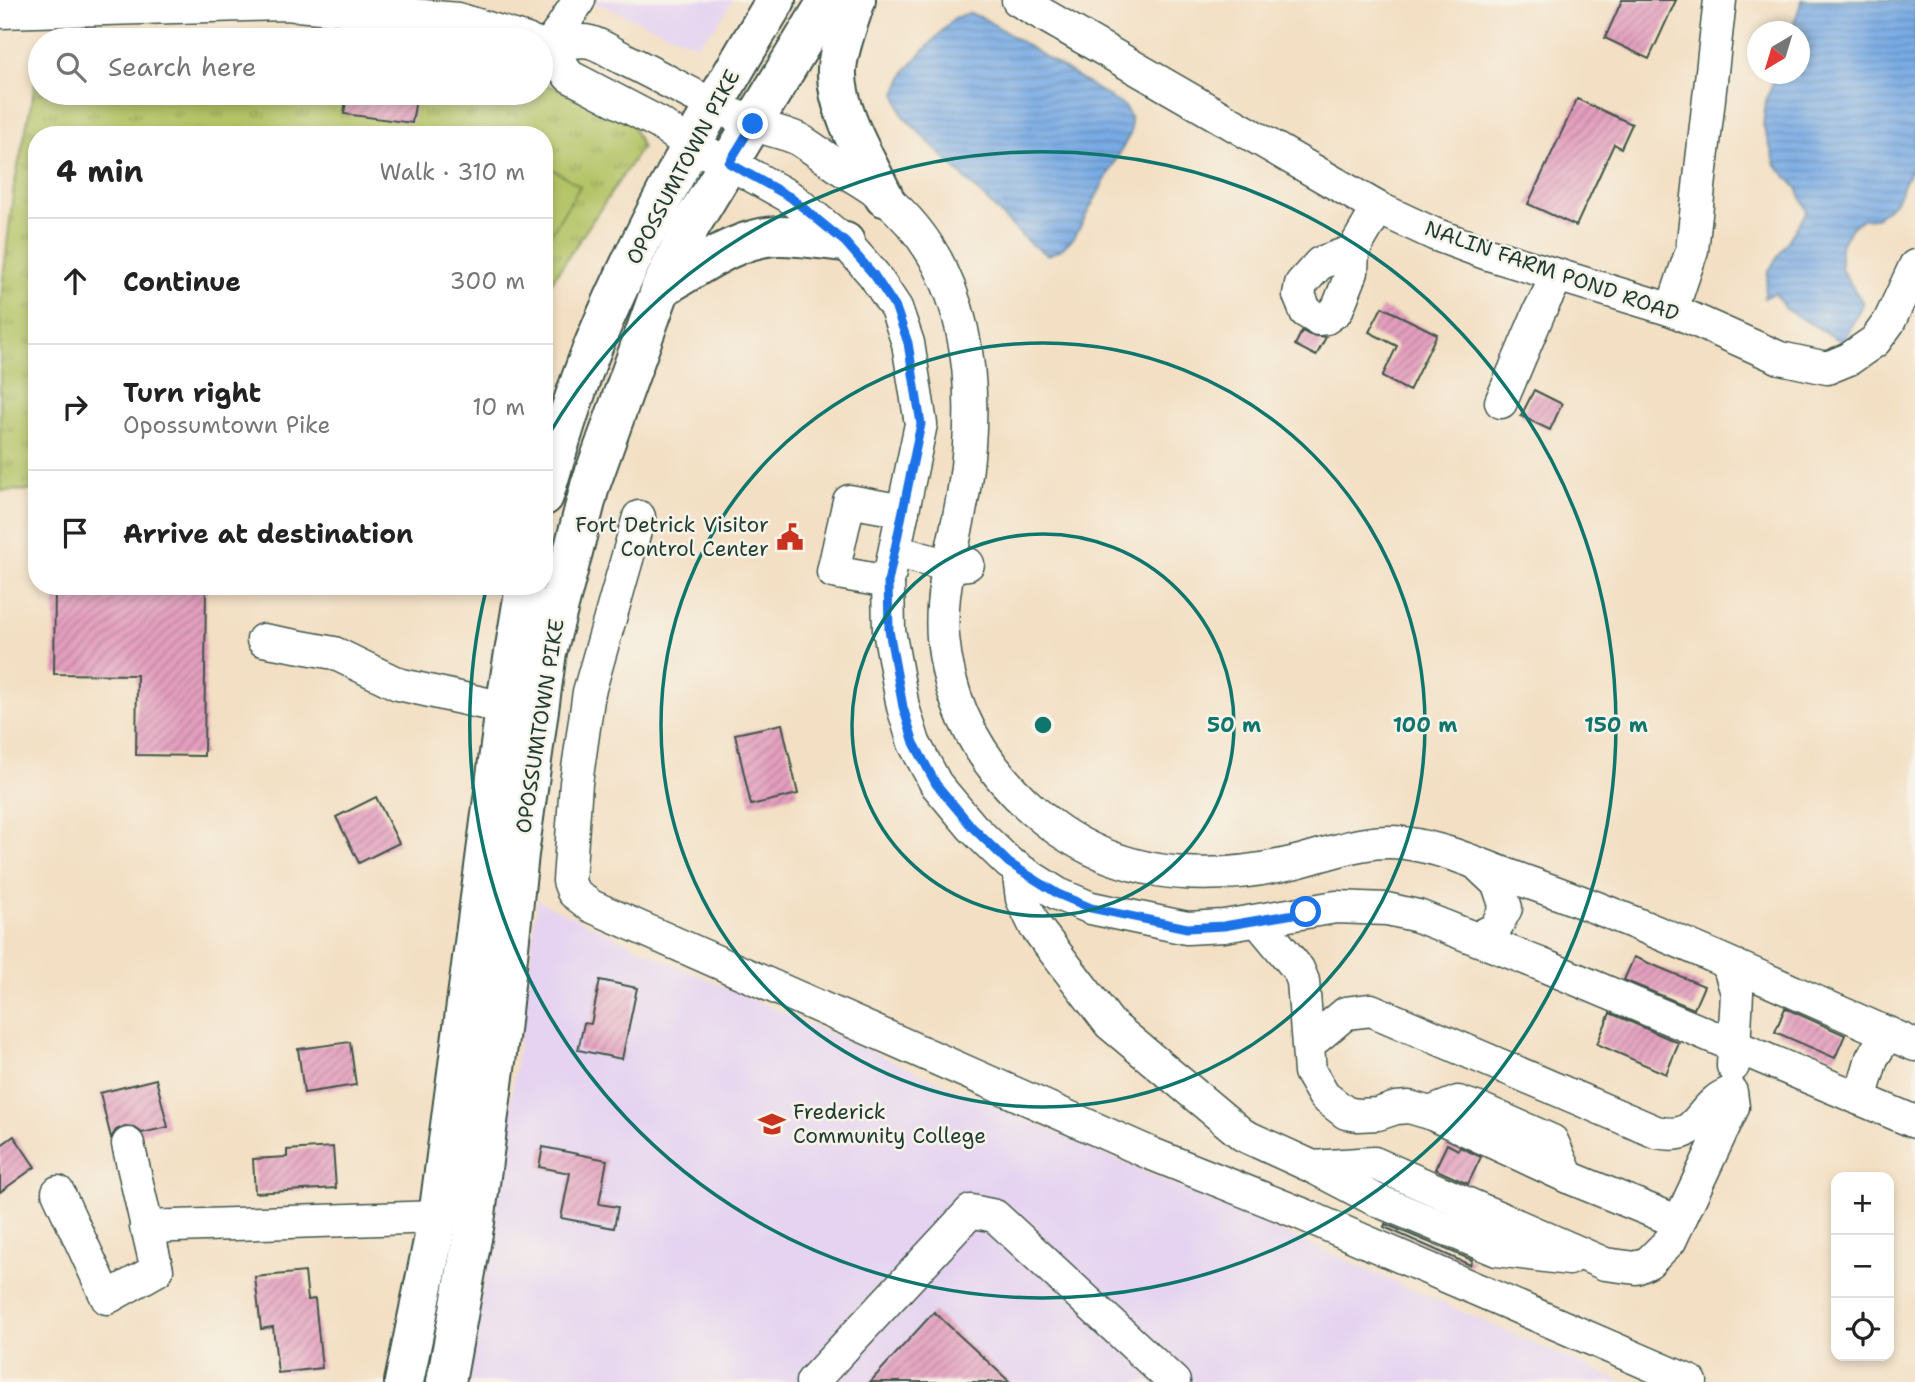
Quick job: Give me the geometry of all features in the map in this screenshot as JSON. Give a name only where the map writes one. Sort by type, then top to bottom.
[{"type":"main road","name":"OPOSSUMTOWN PIKE","points":[[553,465],[569,411],[594,344],[649,227],[713,104],[776,0]]},
{"type":"main road","name":"OPOSSUMTOWN PIKE","points":[[446,1382],[477,1208],[519,855],[547,652],[590,486],[661,288],[691,225],[828,0]]},
{"type":"main road","points":[[856,0],[837,69],[839,92],[848,122],[884,197]]},
{"type":"main road","points":[[661,288],[726,251],[753,240],[778,236],[845,242]]},
{"type":"main road","name":"OPOSSUMTOWN PIKE","points":[[404,1382],[438,1217],[505,708],[524,595]]},
{"type":"street","points":[[553,29],[579,0]]},
{"type":"street","name":"NALIN FARM POND ROAD","points":[[1018,0],[1378,208],[1467,246],[1672,310],[1780,358],[1827,368],[1849,359],[1875,341],[1889,322],[1915,266]]},
{"type":"street","points":[[1672,310],[1692,250],[1720,0]]},
{"type":"street","points":[[0,12],[285,4],[461,9],[503,28]]},
{"type":"street","points":[[553,43],[587,40],[753,124],[797,139],[884,197],[927,244],[950,288],[970,363],[971,446],[960,565],[942,631],[946,663],[955,700],[971,737],[995,772],[1033,810],[1062,833],[1110,859],[1148,870],[1197,874],[1249,872],[1348,846],[1394,842],[1435,847],[1573,898],[1902,1039]]},
{"type":"street","points":[[553,59],[569,76],[659,123],[692,146],[790,197],[845,242],[874,275],[896,308],[908,343],[921,424],[888,582],[889,630],[903,707],[914,743],[936,784],[972,827],[1018,868],[1058,894],[1091,908],[1187,928],[1224,926],[1336,907],[1387,909],[1418,916],[1477,938],[1915,1122]]},
{"type":"street","points":[[1353,251],[1378,208]]},
{"type":"street","points":[[1501,402],[1558,275]]},
{"type":"street","points":[[888,582],[833,572],[849,501],[903,511]]},
{"type":"street","points":[[639,517],[589,692],[576,783],[569,881],[573,892],[591,906],[1152,1154],[1314,1220],[1691,1382]]},
{"type":"street","points":[[895,551],[960,565]]},
{"type":"street","points":[[263,640],[334,653],[398,684],[505,708]]},
{"type":"street","points":[[1472,860],[1499,884],[1506,908],[1495,929],[1477,938]]},
{"type":"street","points":[[1018,868],[1022,899],[1035,926],[1110,1024],[1243,1135],[1313,1167],[1374,1163],[1605,1264],[1636,1268],[1649,1262],[1670,1241],[1733,1107],[1731,1092],[1737,993],[1728,964]]},
{"type":"street","points":[[1258,921],[1298,969],[1303,981],[1310,1072],[1324,1096],[1346,1113],[1378,1114],[1409,1107],[1430,1113],[1458,1102],[1552,1141],[1568,1177],[1679,1222]]},
{"type":"street","points":[[1309,1044],[1346,1013],[1371,1010],[1656,1132],[1670,1134],[1679,1134],[1690,1128],[1716,1101],[1731,1092]]},
{"type":"street","points":[[1860,1098],[1872,1058],[1902,1039]]},
{"type":"street","points":[[58,1192],[107,1298],[157,1270],[128,1144]]},
{"type":"street","points":[[812,1382],[971,1211],[995,1216],[1174,1382]]},
{"type":"street","points":[[146,1227],[438,1217]]},
{"type":"shaded area","points":[[589,0],[733,0],[718,24],[696,45]]},
{"type":"shaded area","name":"Frederick Community College","points":[[537,900],[686,970],[1622,1382],[468,1382],[489,1254]]},
{"type":"green space","points":[[553,87],[627,114],[642,147],[553,280],[553,126],[28,126],[28,490],[0,491],[0,305],[14,186],[31,105],[553,105]]},
{"type":"green space","points":[[553,170],[580,186],[553,230]]},
{"type":"water","points":[[1802,0],[1915,0],[1915,161],[1896,201],[1876,218],[1862,219],[1850,229],[1841,245],[1841,269],[1863,303],[1843,342],[1785,309],[1775,293],[1764,298],[1768,272],[1807,211],[1797,188],[1776,165],[1763,125],[1766,100],[1772,84],[1810,84],[1810,21],[1795,21]]},
{"type":"water","points":[[969,13],[983,18],[1125,107],[1131,119],[1131,132],[1075,236],[1062,249],[1048,255],[1029,243],[903,116],[896,94],[906,70],[954,18]]},
{"type":"building","points":[[1622,0],[1676,0],[1649,59],[1605,38]]},
{"type":"building","points":[[1577,99],[1632,124],[1621,148],[1614,144],[1576,226],[1528,204]]},
{"type":"building","points":[[345,105],[415,105],[412,123],[344,114]]},
{"type":"building","points":[[1382,307],[1437,334],[1409,391],[1382,377],[1397,346],[1369,332]]},
{"type":"building","points":[[1302,331],[1326,337],[1316,356],[1295,345]]},
{"type":"building","points":[[1534,390],[1562,404],[1550,430],[1521,416]]},
{"type":"building","points":[[55,595],[206,595],[204,756],[136,755],[137,675],[54,674]]},
{"type":"building","points":[[782,724],[798,794],[751,805],[735,734]]},
{"type":"building","points":[[376,797],[399,843],[359,863],[336,817]]},
{"type":"building","points":[[1634,957],[1704,986],[1694,1009],[1624,980]]},
{"type":"building","points":[[600,980],[637,988],[622,1059],[578,1050],[584,1023],[591,1024]]},
{"type":"building","points":[[1785,1008],[1845,1035],[1835,1058],[1775,1032]]},
{"type":"building","points":[[1610,1013],[1679,1043],[1666,1074],[1597,1044]]},
{"type":"building","points":[[350,1042],[356,1085],[304,1093],[298,1049]]},
{"type":"building","points":[[156,1079],[168,1127],[142,1133],[134,1127],[125,1126],[116,1130],[111,1138],[100,1093]]},
{"type":"building","points":[[14,1136],[35,1167],[0,1192],[0,1146]]},
{"type":"building","points":[[1447,1144],[1481,1157],[1468,1184],[1435,1169]]},
{"type":"building","points":[[333,1147],[336,1188],[255,1193],[253,1159],[287,1157],[287,1150]]},
{"type":"building","points":[[543,1147],[607,1160],[599,1204],[618,1207],[614,1228],[561,1218],[570,1173],[539,1167]]},
{"type":"building","points":[[1385,1224],[1472,1260],[1470,1265],[1384,1227]]},
{"type":"building","points":[[305,1272],[308,1300],[315,1299],[322,1368],[278,1373],[273,1327],[261,1329],[255,1277]]},
{"type":"building","points":[[934,1312],[1010,1382],[870,1382]]},
{"type":"place","name":"Fort Detrick Visitor Control Center","points":[[790,537]]},
{"type":"place","name":"Frederick Community College","points":[[772,1124]]},
{"type":"route","points":[[753,124],[729,163],[790,197],[845,242],[874,275],[896,308],[908,343],[921,424],[888,582],[889,630],[903,707],[914,743],[936,784],[972,827],[1009,863],[1058,894],[1091,908],[1187,928],[1224,926],[1306,912]]}]
